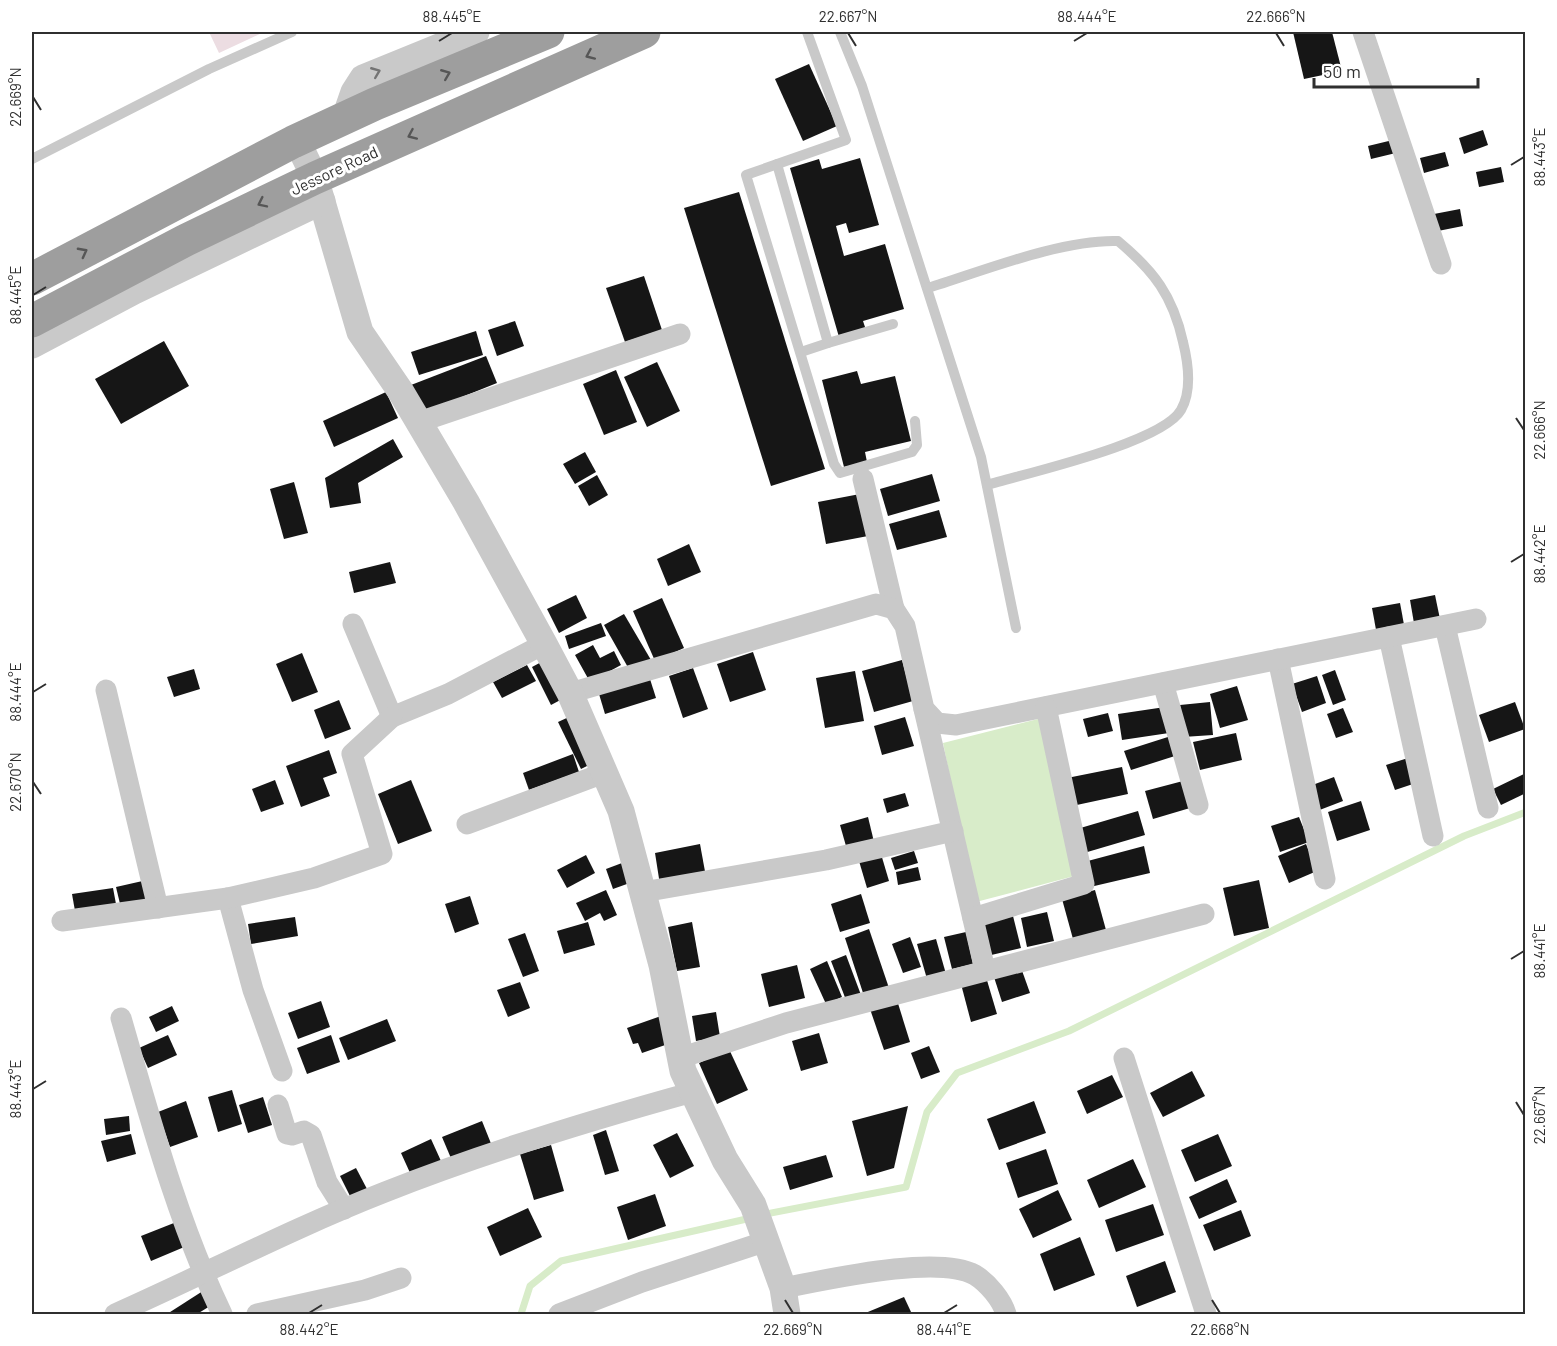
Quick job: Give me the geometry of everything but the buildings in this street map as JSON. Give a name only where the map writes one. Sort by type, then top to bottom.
[{"type":"highway","points":[[32,279],[345,118],[548,32]]},
{"type":"highway","name":"Jessore Road","points":[[32,321],[186,240],[319,189],[644,32]]},
{"type":"street","points":[[345,118],[354,92],[363,78],[476,32]]},
{"type":"street","points":[[1363,32],[1441,264]]},
{"type":"street","points":[[297,141],[319,189],[360,332],[419,422],[544,644],[570,693],[621,811],[662,965],[683,1071],[725,1160],[753,1205],[785,1301],[857,1274],[920,1267],[973,1274],[987,1284],[1006,1314]]},
{"type":"street","points":[[32,345],[319,189]]},
{"type":"street","points":[[419,422],[680,334]]},
{"type":"street","points":[[863,479],[894,609],[905,626],[985,970]]},
{"type":"street","points":[[570,693],[876,604],[894,609]]},
{"type":"street","points":[[924,709],[937,723],[956,725],[1476,619]]},
{"type":"street","points":[[353,624],[392,717]]},
{"type":"street","points":[[1445,626],[1488,808]]},
{"type":"street","points":[[1389,637],[1433,836]]},
{"type":"street","points":[[62,921],[228,898],[314,878],[382,854],[352,754],[392,717],[448,694],[544,644]]},
{"type":"street","points":[[1278,659],[1325,879]]},
{"type":"street","points":[[1163,683],[1198,805]]},
{"type":"street","points":[[106,690],[158,908]]},
{"type":"street","points":[[973,918],[1084,884],[1046,707]]},
{"type":"street","points":[[467,824],[604,773]]},
{"type":"street","points":[[643,892],[814,862],[953,831]]},
{"type":"street","points":[[228,898],[253,990],[282,1071]]},
{"type":"street","points":[[680,1058],[786,1023],[1204,914]]},
{"type":"street","points":[[121,1018],[157,1143],[202,1275],[222,1314]]},
{"type":"street","points":[[1124,1059],[1206,1314]]},
{"type":"street","points":[[115,1314],[344,1209],[558,1129],[693,1092]]},
{"type":"street","points":[[278,1105],[287,1134],[292,1135],[304,1131],[310,1136],[327,1182],[344,1209]]},
{"type":"street","points":[[560,1314],[765,1236]]},
{"type":"street","points":[[257,1314],[356,1293],[401,1278]]},
{"type":"lane","points":[[32,159],[209,69],[292,32]]},
{"type":"lane","points":[[807,32],[846,140],[747,175],[801,352],[819,421],[834,464],[840,473],[912,452],[917,445],[915,421]]},
{"type":"lane","points":[[840,32],[862,87],[968,412],[987,485],[1016,628]]},
{"type":"lane","points":[[777,164],[828,343]]},
{"type":"lane","points":[[928,288],[1071,245],[1097,240],[1118,241],[1158,279],[1173,306],[1188,362],[1186,392],[1181,410],[1167,424],[1147,435],[1113,447],[987,485]]},
{"type":"lane","points":[[801,352],[894,324]]},
{"type":"shaded area","points":[[209,32],[264,32],[219,53]]},
{"type":"shaded area","points":[[1042,718],[1078,875],[976,902],[943,743]]},
{"type":"waterway","points":[[761,1215],[906,1187],[927,1112],[957,1073],[1069,1031],[1464,836],[1526,812]]},
{"type":"waterway","points":[[521,1314],[530,1286],[561,1261],[751,1218]]}]
